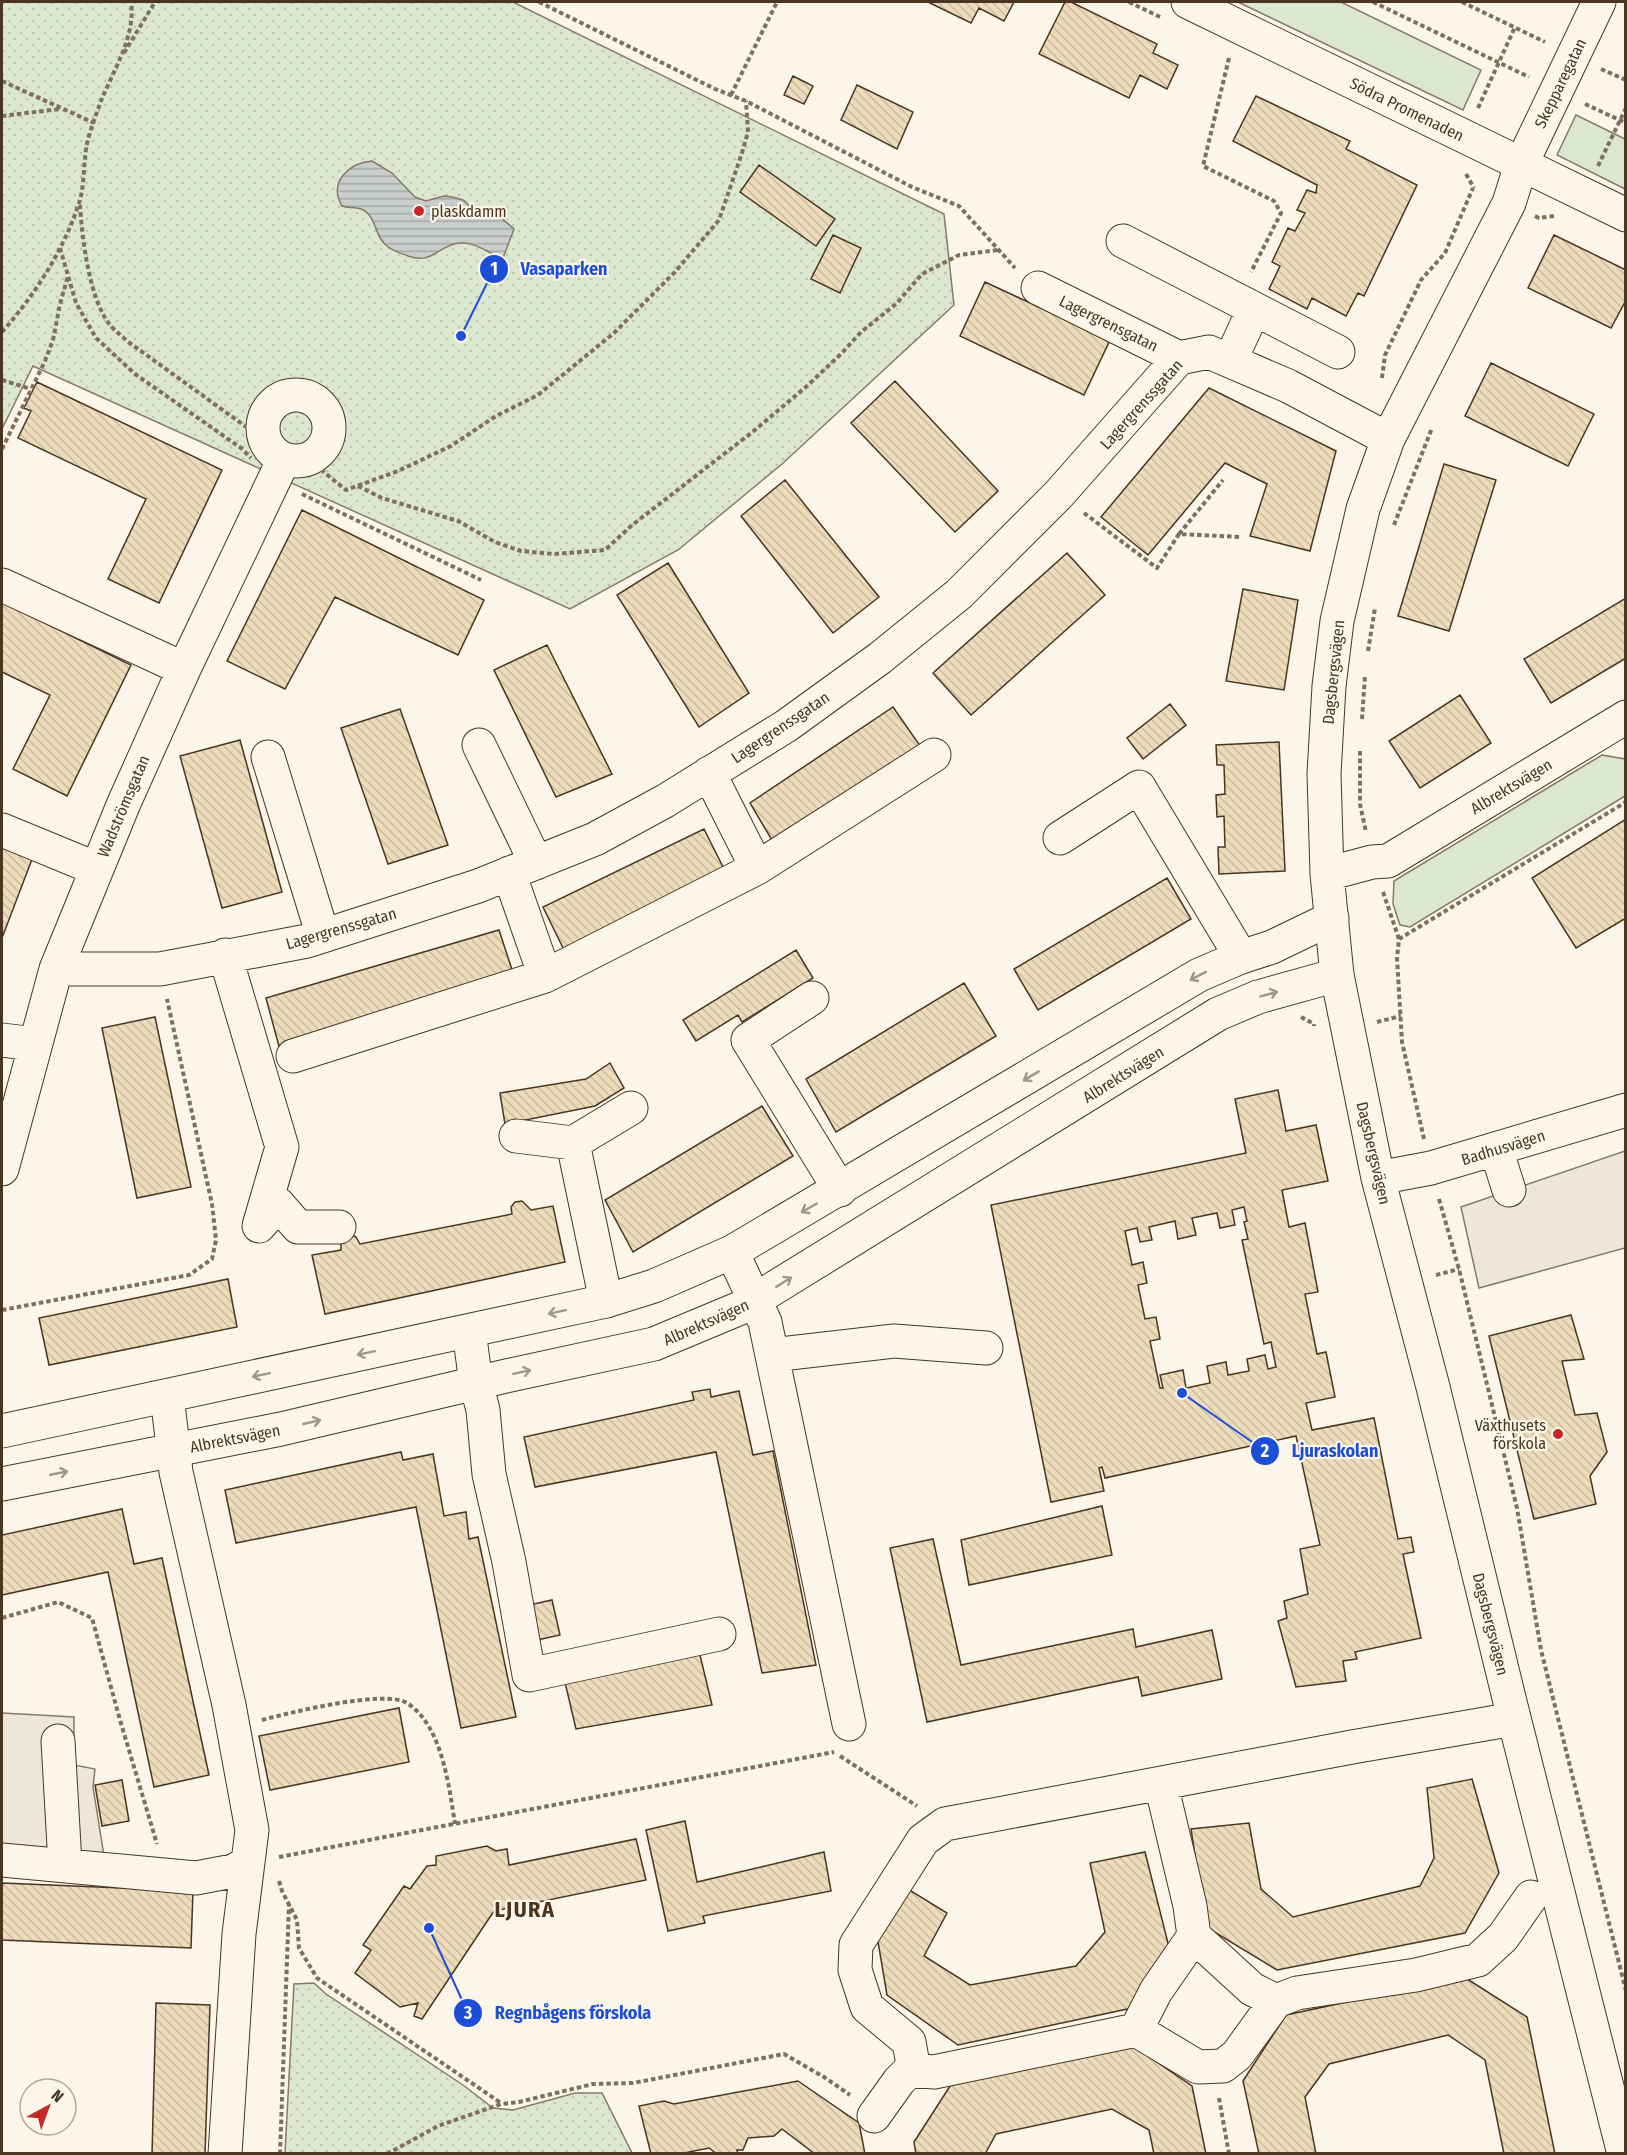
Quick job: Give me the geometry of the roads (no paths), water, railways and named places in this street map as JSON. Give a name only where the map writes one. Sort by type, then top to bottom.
[{"type":"street","name":"Skepparegatan","points":[[1521,165],[1599,2]]},
{"type":"street","name":"Södra Promenaden","points":[[1179,11],[1465,136],[1626,215]]},
{"type":"street","name":"Dagsbergsvägen","points":[[1521,165],[1509,203],[1377,433],[1363,509],[1337,621],[1329,686],[1324,774],[1327,874],[1337,975],[1378,1178],[1433,1388],[1624,2154]]},
{"type":"street","points":[[1123,241],[1338,352]]},
{"type":"street","name":"Lagergrensgatan","points":[[1038,288],[1179,358]]},
{"type":"street","points":[[1230,361],[1245,304]]},
{"type":"street","name":"Lagergrenssgatan","points":[[56,969],[160,969],[307,941],[478,886],[595,838],[665,801],[786,726],[889,651],[959,594],[1059,494],[1179,358],[1209,352],[1287,386],[1377,433]]},
{"type":"street","name":"Wadströmsgatan","points":[[2,1168],[56,969],[124,803],[184,669],[281,465]]},
{"type":"street","points":[[2,585],[184,669]]},
{"type":"street","name":"Albrektsvägen","points":[[1327,874],[1372,862],[1388,861],[1626,717]]},
{"type":"street","points":[[479,746],[523,868],[545,976]]},
{"type":"street","points":[[293,1056],[545,976],[757,868],[934,755]]},
{"type":"street","points":[[268,757],[323,936]]},
{"type":"street","points":[[709,773],[757,868]]},
{"type":"street","points":[[1060,838],[1139,787],[1241,957]]},
{"type":"street","points":[[2,830],[97,869]]},
{"type":"street","points":[[2,1431],[606,1301],[654,1286],[732,1252],[1199,975],[1272,947],[1332,918]]},
{"type":"street","points":[[225,955],[282,1147],[259,1226],[278,1204],[298,1227],[339,1227]]},
{"type":"street","name":"Albrektsvägen","points":[[2,1484],[281,1429],[654,1344],[756,1300],[1218,1014],[1258,997],[1337,975]]},
{"type":"street","points":[[812,998],[748,1040],[840,1190]]},
{"type":"street","points":[[2,1040],[35,1044]]},
{"type":"street","points":[[516,1136],[573,1143],[631,1108]]},
{"type":"street","name":"Badhusvägen","points":[[1378,1178],[1431,1168],[1626,1110]]},
{"type":"street","points":[[573,1143],[606,1301]]},
{"type":"street","points":[[1496,1149],[1509,1190]]},
{"type":"street","points":[[732,1252],[765,1322],[849,1724]]},
{"type":"street","points":[[469,1331],[476,1383],[483,1410],[489,1474],[509,1562],[529,1675],[719,1634]]},
{"type":"street","points":[[771,1355],[894,1341],[986,1348]]},
{"type":"street","points":[[167,1396],[172,1451],[233,1728],[252,1830],[239,1934],[225,2154]]},
{"type":"street","points":[[914,2070],[909,2042],[867,2007],[855,1970],[856,1945],[923,1840],[945,1824],[1352,1747],[1514,1719]]},
{"type":"street","points":[[58,1741],[65,1864]]},
{"type":"street","points":[[1161,1784],[1190,1906],[1194,1936],[1252,1989],[1276,2001]]},
{"type":"street","points":[[2,1860],[65,1864],[196,1878],[233,1870],[248,1863]]},
{"type":"street","points":[[874,2116],[899,2081],[910,2070],[934,2072],[1136,2030],[1198,2067],[1223,2066],[1237,2055],[1265,2013],[1276,2001],[1297,1993],[1416,1975],[1478,1960],[1503,1937],[1531,1897]]},
{"type":"street","points":[[1136,2030],[1156,1991],[1194,1936]]},
{"type":"place","name":"plaskdamm","points":[[419,211]]},
{"type":"place","name":"Vasaparken","points":[[461,336]]},
{"type":"place","name":"Ljuraskolan","points":[[1182,1393]]},
{"type":"place","name":"Växthusets förskola","points":[[1558,1434]]},
{"type":"place","name":"Regnbågens förskola","points":[[429,1928]]},
{"type":"district","name":"LJURA","points":[[525,1909]]}]
